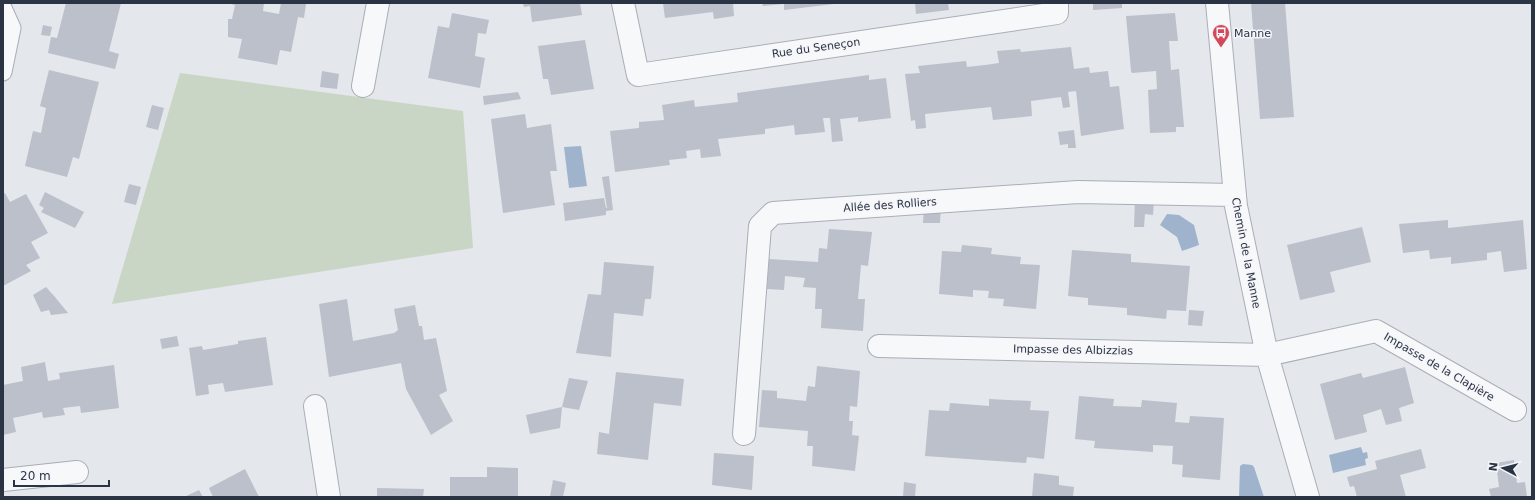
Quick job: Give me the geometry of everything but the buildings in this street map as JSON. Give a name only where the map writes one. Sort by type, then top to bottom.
[{"type":"street","points":[[363,86],[378,3]]},
{"type":"street","name":"Rue du Seneçon","points":[[623,3],[638,75],[1057,13],[1057,3]]},
{"type":"street","name":"Chemin de la Manne","points":[[1217,3],[1234,195],[1267,355],[1308,497]]},
{"type":"street","name":"Allée des Rolliers","points":[[744,434],[760,226],[773,213],[1078,192],[1234,195]]},
{"type":"street","name":"Impasse de la Clapière","points":[[1267,355],[1376,331],[1516,410]]},
{"type":"street","name":"Impasse des Albizzias","points":[[879,346],[1267,355]]},
{"type":"street","points":[[315,406],[329,497]]},
{"type":"street","points":[[3,480],[77,472]]},
{"type":"lane","points":[[3,8],[12,28],[3,72]]},
{"type":"green space","points":[[180,73],[463,111],[473,248],[112,304]]},
{"type":"water","points":[[581,146],[587,186],[569,188],[564,147]]},
{"type":"water","points":[[1167,214],[1179,215],[1194,225],[1199,245],[1182,251],[1177,237],[1160,225]]},
{"type":"water","points":[[1361,447],[1363,453],[1367,452],[1368,458],[1365,459],[1366,465],[1333,473],[1329,455]]},
{"type":"water","points":[[1243,464],[1252,465],[1254,467],[1264,497],[1239,497],[1240,466]]},
{"type":"place","name":"Manne","points":[[1221,48]]}]
